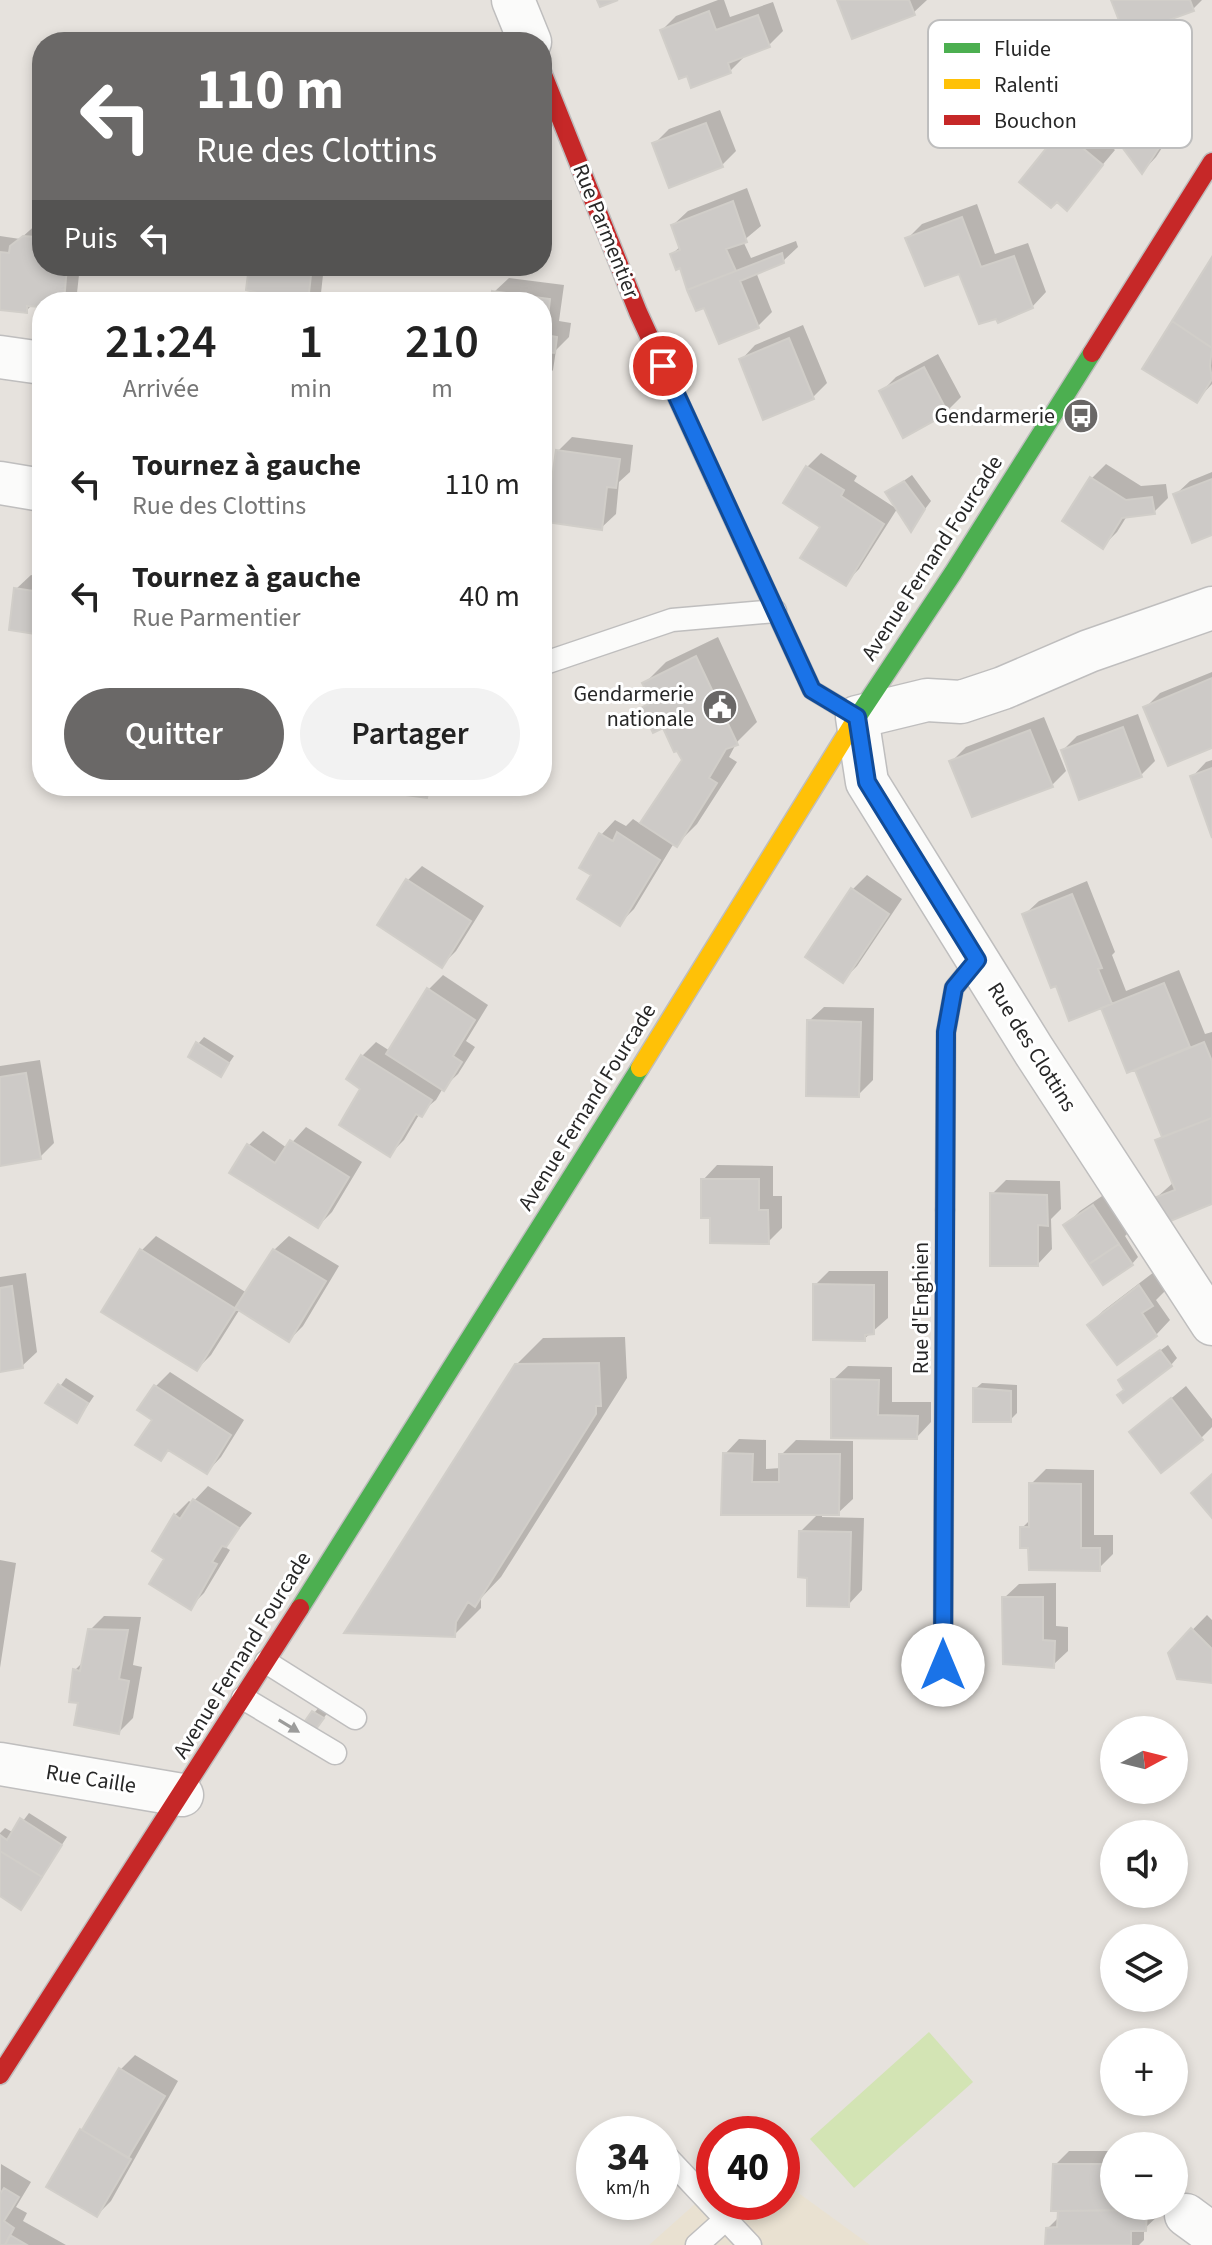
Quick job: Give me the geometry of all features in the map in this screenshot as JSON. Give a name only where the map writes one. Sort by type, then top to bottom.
[{"type":"street","points":[[513,0],[526,32]]},
{"type":"street","name":"Rue Parmentier","points":[[552,97],[638,312],[812,690],[857,717]]},
{"type":"street","name":"Avenue Fernand Fourcade","points":[[0,2075],[182,1795],[743,905],[857,717],[953,573],[1212,162]]},
{"type":"street","points":[[0,357],[32,362]]},
{"type":"street","points":[[0,483],[32,488]]},
{"type":"street","points":[[857,717],[927,700],[961,702],[1003,688],[1089,651],[1212,608]]},
{"type":"street","name":"Rue des Clottins","points":[[857,717],[867,782],[977,960],[1212,1324]]},
{"type":"street","name":"Rue d'Enghien","points":[[943,1665],[946,1032],[954,988],[977,960]]},
{"type":"street","name":"Rue Caille","points":[[0,1764],[182,1795]]},
{"type":"lane","points":[[552,661],[672,620],[775,611]]},
{"type":"lane","points":[[266,1662],[355,1718]]},
{"type":"lane","points":[[243,1698],[335,1753]]},
{"type":"lane","points":[[680,2171],[696,2188]]},
{"type":"lane","points":[[697,2245],[725,2220]]},
{"type":"lane","points":[[727,2220],[750,2245]]},
{"type":"shaded area","points":[[800,2194],[870,2245],[649,2245],[696,2203],[696,2220],[800,2220]]},
{"type":"green space","points":[[929,2032],[973,2082],[854,2188],[810,2139]]},
{"type":"building","points":[[597,0],[618,0],[600,7]]},
{"type":"building","points":[[837,0],[909,0],[915,15],[852,39]]},
{"type":"building","points":[[1111,0],[1190,0],[1194,11],[1169,20],[1119,20]]},
{"type":"building","points":[[709,11],[716,30],[758,15],[770,47],[728,63],[731,73],[691,88],[687,76],[679,79],[660,30]]},
{"type":"building","points":[[706,123],[723,167],[669,188],[652,143]]},
{"type":"building","points":[[1046,148],[1083,148],[1103,165],[1067,211],[1057,202],[1051,208],[1019,182]]},
{"type":"building","points":[[1123,148],[1159,148],[1142,174]]},
{"type":"building","points":[[733,201],[747,242],[726,249],[736,271],[687,290],[680,268],[676,270],[670,254],[680,250],[671,225]]},
{"type":"building","points":[[962,217],[981,267],[1014,256],[1033,308],[998,323],[996,319],[979,324],[959,274],[925,286],[905,238]]},
{"type":"building","points":[[23,236],[32,237],[32,276],[66,276],[65,292],[32,292],[32,306],[27,306],[27,313],[0,310],[0,252],[9,253],[10,246]]},
{"type":"building","points":[[782,253],[784,263],[740,281],[759,328],[719,344],[704,308],[696,311],[687,290]]},
{"type":"building","points":[[1212,257],[1212,348],[1172,321]]},
{"type":"building","points":[[248,276],[311,276],[309,292],[246,290]]},
{"type":"building","points":[[1172,321],[1212,348],[1212,379],[1197,403],[1142,369]]},
{"type":"building","points":[[552,336],[557,337],[555,353],[552,353]]},
{"type":"building","points":[[789,338],[814,399],[763,420],[739,359]]},
{"type":"building","points":[[924,367],[948,413],[903,438],[879,391]]},
{"type":"building","points":[[556,450],[620,459],[616,488],[607,487],[602,530],[552,523],[552,479]]},
{"type":"building","points":[[806,466],[844,490],[841,496],[884,524],[846,586],[800,558],[820,527],[783,503]]},
{"type":"building","points":[[1090,477],[1126,500],[1152,497],[1155,514],[1122,518],[1103,549],[1062,521]]},
{"type":"building","points":[[1212,479],[1212,535],[1192,543],[1173,494]]},
{"type":"building","points":[[904,481],[925,509],[911,532],[885,492]]},
{"type":"building","points":[[14,588],[32,591],[32,633],[9,630]]},
{"type":"building","points":[[696,656],[738,745],[726,749],[709,778],[717,783],[677,847],[640,823],[682,760],[677,751],[674,752],[663,728],[653,733],[641,708],[652,702],[642,683]]},
{"type":"building","points":[[1212,678],[1212,748],[1168,766],[1143,707]]},
{"type":"building","points":[[1123,727],[1142,777],[1079,800],[1061,750]]},
{"type":"building","points":[[1030,730],[1053,787],[972,817],[949,761]]},
{"type":"building","points":[[1212,768],[1212,838],[1190,776]]},
{"type":"building","points":[[617,832],[660,860],[620,926],[577,899],[591,875],[579,868],[599,833],[613,841]]},
{"type":"building","points":[[406,879],[471,921],[442,968],[377,925]]},
{"type":"building","points":[[851,888],[889,914],[843,983],[805,957]]},
{"type":"building","points":[[1072,894],[1102,968],[1098,969],[1112,1004],[1069,1021],[1056,986],[1051,988],[1022,914]]},
{"type":"building","points":[[1164,983],[1190,1047],[1127,1073],[1101,1008]]},
{"type":"building","points":[[427,988],[475,1020],[453,1056],[462,1062],[444,1091],[386,1054]]},
{"type":"building","points":[[807,1020],[861,1022],[859,1097],[806,1096]]},
{"type":"building","points":[[196,1042],[229,1063],[221,1077],[188,1057]]},
{"type":"building","points":[[1204,1042],[1212,1061],[1212,1118],[1162,1137],[1135,1070]]},
{"type":"building","points":[[361,1055],[432,1100],[422,1117],[416,1114],[390,1157],[339,1125],[360,1089],[346,1079]]},
{"type":"building","points":[[26,1073],[41,1159],[0,1166],[0,1077]]},
{"type":"building","points":[[1212,1118],[1212,1204],[1168,1222],[1154,1198],[1175,1190],[1155,1140]]},
{"type":"building","points":[[290,1140],[349,1177],[318,1228],[229,1173],[247,1144],[275,1163]]},
{"type":"building","points":[[701,1179],[759,1179],[759,1210],[768,1210],[769,1244],[710,1243],[710,1218],[701,1218]]},
{"type":"building","points":[[990,1193],[1047,1195],[1048,1226],[1038,1225],[1038,1266],[990,1266]]},
{"type":"building","points":[[1093,1205],[1119,1244],[1089,1264],[1063,1225]]},
{"type":"building","points":[[1119,1244],[1133,1265],[1103,1285],[1089,1264]]},
{"type":"building","points":[[140,1249],[236,1309],[197,1371],[101,1312]]},
{"type":"building","points":[[273,1249],[326,1281],[289,1342],[235,1308]]},
{"type":"building","points":[[813,1284],[874,1285],[874,1334],[865,1335],[865,1341],[813,1340]]},
{"type":"building","points":[[1139,1285],[1153,1306],[1142,1313],[1157,1336],[1117,1365],[1087,1325]]},
{"type":"building","points":[[12,1286],[23,1368],[0,1372],[0,1288]]},
{"type":"building","points":[[1160,1350],[1172,1366],[1123,1403],[1117,1395],[1124,1390],[1118,1380]]},
{"type":"building","points":[[599,1363],[601,1406],[596,1406],[596,1414],[475,1607],[468,1602],[456,1622],[455,1637],[344,1633],[515,1364]]},
{"type":"building","points":[[831,1379],[879,1380],[878,1415],[918,1416],[917,1439],[831,1438]]},
{"type":"building","points":[[58,1384],[88,1403],[77,1423],[45,1403]]},
{"type":"building","points":[[154,1385],[231,1435],[207,1474],[168,1450],[161,1461],[135,1445],[152,1420],[137,1410]]},
{"type":"building","points":[[973,1388],[1011,1391],[1011,1422],[973,1422]]},
{"type":"building","points":[[1171,1398],[1203,1440],[1161,1473],[1129,1432]]},
{"type":"building","points":[[723,1453],[753,1454],[752,1482],[779,1482],[779,1454],[840,1454],[839,1515],[721,1515]]},
{"type":"building","points":[[1212,1474],[1212,1518],[1191,1493]]},
{"type":"building","points":[[1029,1483],[1081,1484],[1081,1548],[1100,1548],[1100,1571],[1029,1570],[1028,1548],[1020,1548],[1020,1527],[1029,1527]]},
{"type":"building","points":[[193,1499],[239,1528],[212,1562],[217,1564],[191,1610],[149,1584],[164,1559],[152,1551],[174,1514],[180,1519]]},
{"type":"building","points":[[799,1531],[851,1532],[849,1607],[807,1606],[807,1578],[798,1577]]},
{"type":"building","points":[[1002,1597],[1043,1597],[1043,1640],[1055,1641],[1054,1668],[1003,1664]]},
{"type":"building","points":[[1191,1628],[1212,1649],[1212,1683],[1177,1679],[1168,1653]]},
{"type":"building","points":[[88,1629],[128,1630],[119,1679],[129,1681],[119,1734],[74,1725],[78,1703],[69,1702],[73,1669],[80,1671]]},
{"type":"building","points":[[312,1711],[324,1718],[316,1729],[305,1721]]},
{"type":"building","points":[[20,1818],[62,1845],[42,1877],[0,1851],[0,1835],[7,1840]]},
{"type":"building","points":[[0,1851],[42,1877],[21,1910],[0,1896]]},
{"type":"building","points":[[119,2068],[165,2096],[128,2158],[82,2130]]},
{"type":"building","points":[[80,2129],[131,2159],[97,2217],[46,2187]]},
{"type":"building","points":[[1053,2164],[1100,2164],[1100,2210],[1051,2211]]},
{"type":"building","points":[[4,2188],[19,2197],[4,2221],[14,2228],[5,2245],[0,2245],[0,2194]]},
{"type":"building","points":[[1058,2211],[1100,2211],[1100,2220],[1147,2220],[1146,2231],[1131,2231],[1131,2245],[1045,2245],[1046,2228],[1057,2227]]},
{"type":"building","points":[[10,2235],[27,2245],[5,2245]]},
{"type":"traffic: fast","points":[[856,719],[953,573],[1092,353]]},
{"type":"traffic: fast","points":[[717,484],[812,690],[857,717]]},
{"type":"traffic: fast","points":[[300,1608],[640,1068]]},
{"type":"traffic: fast","points":[[943,1665],[945,1210]]},
{"type":"traffic: slow","points":[[640,1068],[856,719]]},
{"type":"traffic: slow","points":[[945,1210],[946,1032],[954,988],[977,960]]},
{"type":"traffic: jam","points":[[552,97],[638,312],[717,484]]},
{"type":"traffic: jam","points":[[1092,353],[1212,162]]},
{"type":"traffic: jam","points":[[0,2075],[300,1608]]},
{"type":"place","name":"Gendarmerie","points":[[1081,416]]},
{"type":"place","name":"Gendarmerie nationale","points":[[720,707]]},
{"type":"route","points":[[663,366],[812,690],[857,717],[867,782],[977,960],[954,988],[946,1032],[943,1665]]}]
